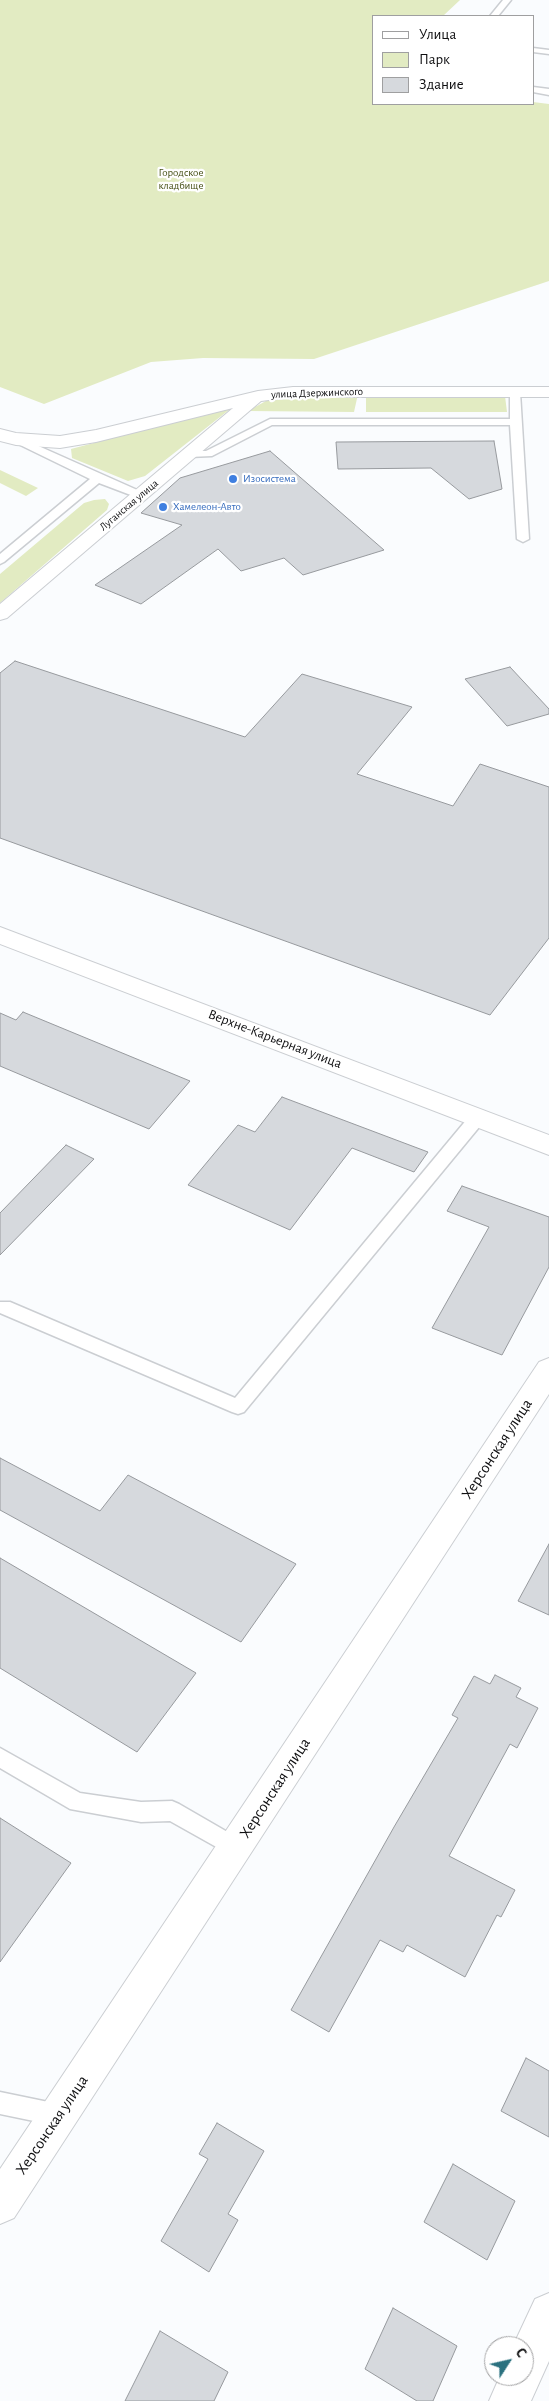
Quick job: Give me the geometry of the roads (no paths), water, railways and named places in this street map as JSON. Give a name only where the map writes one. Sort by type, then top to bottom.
[{"type":"street","name":"улица Дзержинского","points":[[8,437],[60,442],[96,436],[258,396],[293,392],[549,392]]},
{"type":"street","name":"Луганская улица","points":[[0,614],[258,396]]},
{"type":"street","name":"Верхне-Карьерная улица","points":[[0,935],[549,1144]]},
{"type":"street","name":"Херсонская улица","points":[[0,2204],[549,1370]]},
{"type":"street","points":[[534,2347],[549,2313]]},
{"type":"street","points":[[510,2401],[517,2386]]},
{"type":"lane","points":[[495,15],[507,0]]},
{"type":"lane","points":[[534,50],[549,52]]},
{"type":"lane","points":[[534,90],[549,92]]},
{"type":"lane","points":[[515,392],[515,422],[523,539]]},
{"type":"lane","points":[[189,454],[208,454],[270,422],[515,422]]},
{"type":"lane","points":[[8,437],[98,478],[140,494]]},
{"type":"lane","points":[[0,560],[98,478]]},
{"type":"lane","points":[[4,1307],[238,1407],[479,1116]]},
{"type":"lane","points":[[0,1758],[77,1802],[141,1812],[172,1811],[236,1848]]},
{"type":"lane","points":[[0,2103],[58,2115]]},
{"type":"place","name":"Изосистема","points":[[233,479]]},
{"type":"place","name":"Хамелеон-Авто","points":[[163,507]]},
{"type":"park label","name":"Городское кладбище","points":[[181,179]]}]
